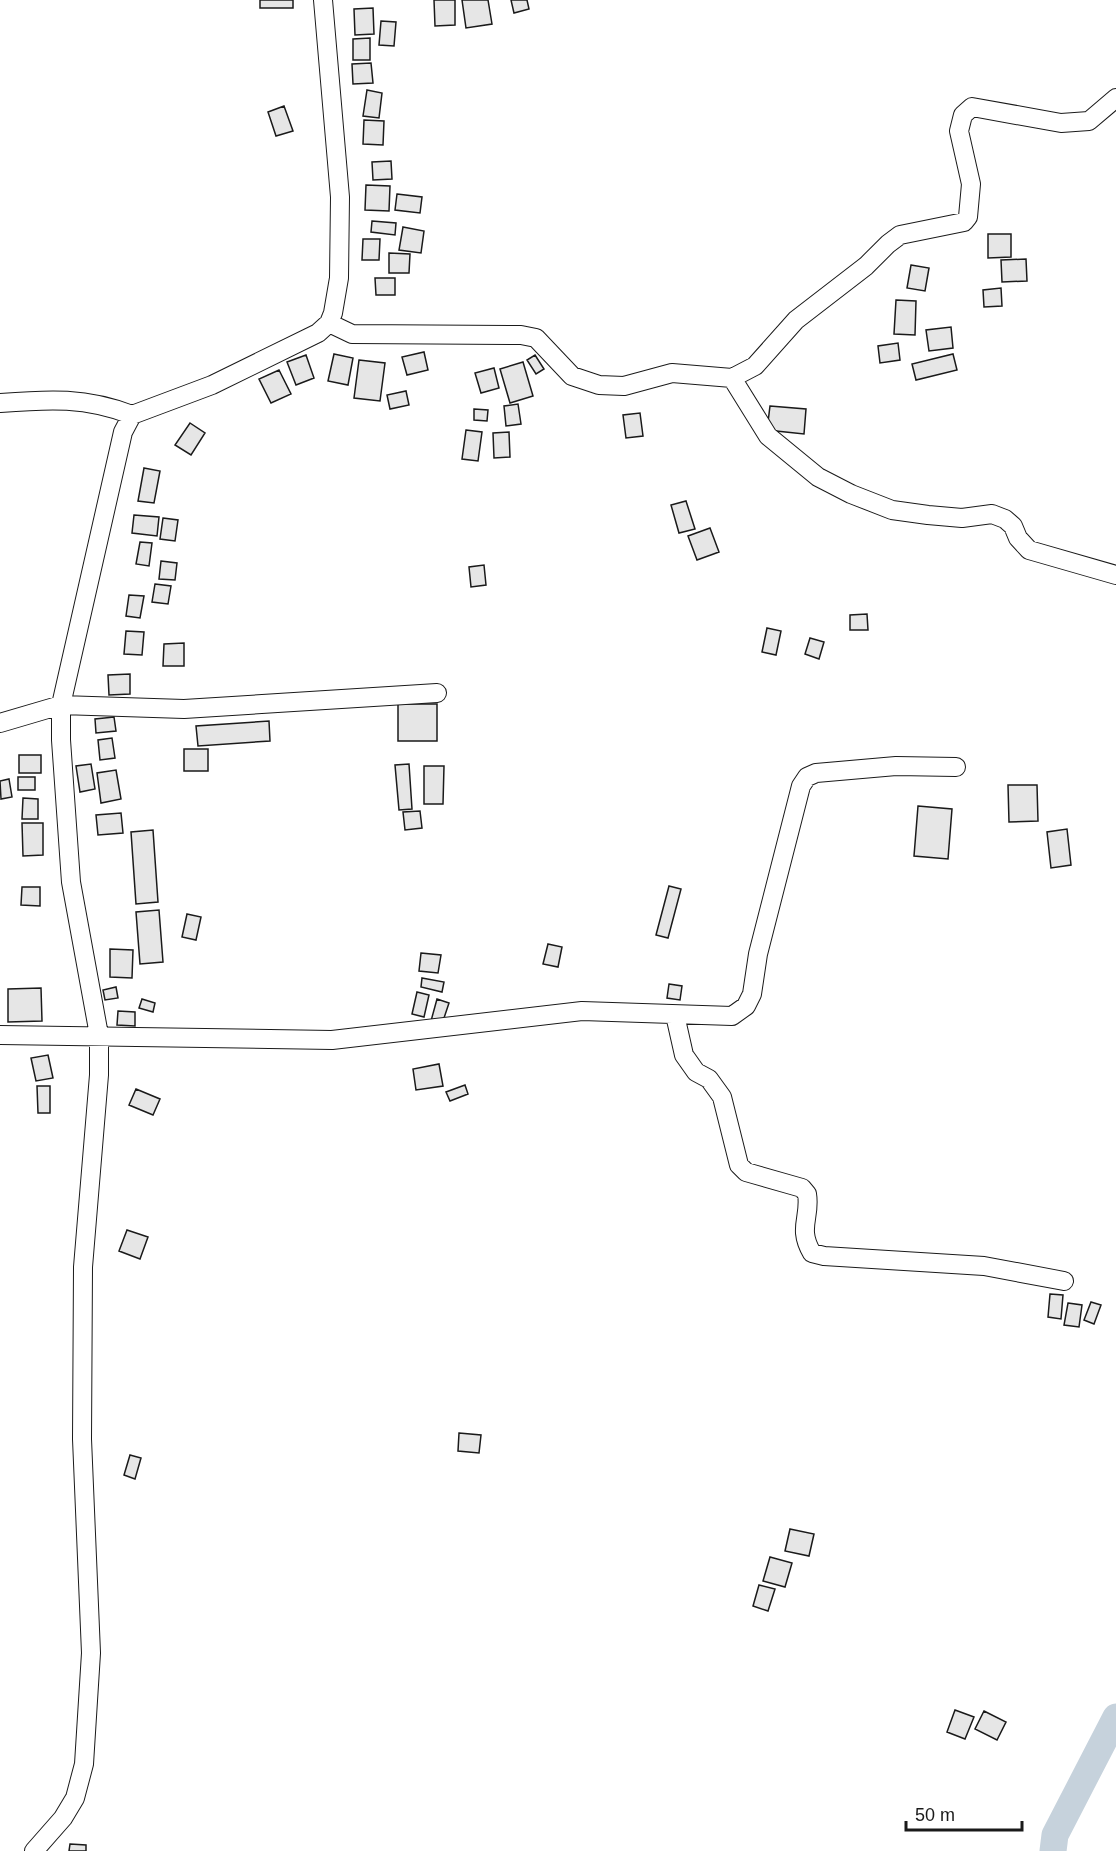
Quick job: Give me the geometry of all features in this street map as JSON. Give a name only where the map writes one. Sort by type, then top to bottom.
[{"type":"street","points":[[34,1851],[63,1818],[75,1798],[86,1746],[91,1653],[82,1439],[83,1267],[99,1075],[99,1035],[71,882],[61,740],[61,705],[123,432],[132,415],[212,385],[318,333],[329,323],[333,313],[339,278],[340,197],[323,0]]},
{"type":"street","points":[[329,323],[352,334],[521,335],[537,338],[572,376],[599,385],[624,386],[672,373],[732,378],[755,366],[796,320],[866,266],[894,239],[900,235],[964,222],[968,217],[971,184],[959,131],[963,115],[972,107],[1061,123],[1089,121],[1116,99]]},
{"type":"street","points":[[732,378],[768,436],[818,477],[842,490],[892,510],[916,514],[962,518],[992,514],[1005,519],[1013,526],[1018,538],[1029,550],[1116,575]]},
{"type":"street","points":[[0,403],[77,400],[107,405],[132,415]]},
{"type":"street","points":[[0,723],[61,705],[184,709],[437,693]]},
{"type":"street","points":[[0,1035],[332,1040],[582,1011],[732,1016],[746,1006],[752,994],[758,954],[783,854],[801,786],[807,777],[816,773],[896,766],[956,767]]},
{"type":"street","points":[[675,1015],[684,1055],[696,1072],[709,1079],[722,1097],[739,1165],[746,1172],[802,1188],[807,1194],[803,1225],[806,1242],[812,1252],[824,1256],[984,1266],[1064,1281]]},
{"type":"building","points":[[260,0],[293,0],[293,8],[260,8]]},
{"type":"building","points":[[434,0],[455,0],[455,25],[435,26]]},
{"type":"building","points":[[462,0],[488,0],[492,24],[466,28]]},
{"type":"building","points":[[511,0],[527,0],[529,9],[514,13]]},
{"type":"building","points":[[373,8],[374,34],[355,35],[354,9]]},
{"type":"building","points":[[381,21],[396,22],[394,46],[379,45]]},
{"type":"building","points":[[370,38],[370,60],[353,60],[353,39]]},
{"type":"building","points":[[371,63],[373,83],[353,84],[352,64]]},
{"type":"building","points":[[367,90],[382,93],[379,118],[363,116]]},
{"type":"building","points":[[284,106],[293,131],[276,136],[268,112]]},
{"type":"building","points":[[364,120],[384,121],[383,145],[363,144]]},
{"type":"building","points":[[391,161],[392,179],[373,180],[372,162]]},
{"type":"building","points":[[366,185],[390,186],[389,211],[365,210]]},
{"type":"building","points":[[397,194],[422,197],[420,213],[395,210]]},
{"type":"building","points":[[372,221],[396,223],[395,235],[371,232]]},
{"type":"building","points":[[403,227],[424,231],[421,253],[399,250]]},
{"type":"building","points":[[988,234],[1011,234],[1011,257],[988,258]]},
{"type":"building","points":[[363,239],[380,239],[379,260],[362,260]]},
{"type":"building","points":[[389,253],[410,254],[409,273],[389,273]]},
{"type":"building","points":[[1026,259],[1027,281],[1002,282],[1001,260]]},
{"type":"building","points":[[911,265],[929,268],[925,291],[907,288]]},
{"type":"building","points":[[375,278],[395,278],[395,295],[376,295]]},
{"type":"building","points":[[1001,288],[1002,306],[984,307],[983,290]]},
{"type":"building","points":[[896,300],[916,301],[915,335],[894,334]]},
{"type":"building","points":[[951,327],[953,348],[929,351],[926,330]]},
{"type":"building","points":[[898,343],[900,360],[880,363],[878,346]]},
{"type":"building","points":[[424,352],[428,370],[407,375],[402,357]]},
{"type":"building","points":[[334,354],[353,358],[348,385],[328,381]]},
{"type":"building","points":[[953,354],[957,370],[916,380],[912,364]]},
{"type":"building","points":[[306,355],[314,378],[296,385],[287,362]]},
{"type":"building","points":[[535,355],[544,369],[536,374],[527,360]]},
{"type":"building","points":[[359,360],[385,363],[380,401],[354,398]]},
{"type":"building","points":[[523,362],[533,396],[510,403],[500,369]]},
{"type":"building","points":[[494,368],[499,388],[481,393],[475,373]]},
{"type":"building","points":[[279,370],[291,394],[271,403],[259,379]]},
{"type":"building","points":[[406,391],[409,405],[390,409],[387,395]]},
{"type":"building","points":[[518,404],[521,424],[506,426],[504,406]]},
{"type":"building","points":[[770,406],[806,409],[804,434],[767,430]]},
{"type":"building","points":[[474,409],[488,410],[487,421],[474,420]]},
{"type":"building","points":[[640,413],[643,436],[626,438],[623,415]]},
{"type":"building","points":[[190,423],[205,433],[191,455],[175,445]]},
{"type":"building","points":[[466,430],[482,432],[478,461],[462,459]]},
{"type":"building","points":[[509,432],[510,457],[494,458],[493,433]]},
{"type":"building","points":[[144,468],[160,471],[154,503],[138,501]]},
{"type":"building","points":[[686,501],[695,529],[679,533],[671,505]]},
{"type":"building","points":[[134,515],[159,517],[157,536],[132,533]]},
{"type":"building","points":[[163,518],[178,520],[175,541],[160,539]]},
{"type":"building","points":[[710,528],[719,552],[697,560],[688,536]]},
{"type":"building","points":[[140,542],[152,543],[149,566],[136,564]]},
{"type":"building","points":[[161,561],[177,563],[175,580],[159,579]]},
{"type":"building","points":[[484,565],[486,585],[471,587],[469,567]]},
{"type":"building","points":[[155,584],[171,586],[168,604],[152,602]]},
{"type":"building","points":[[129,595],[144,596],[140,618],[126,616]]},
{"type":"building","points":[[867,614],[868,630],[850,630],[850,615]]},
{"type":"building","points":[[767,628],[781,631],[776,655],[762,652]]},
{"type":"building","points":[[126,631],[144,632],[142,655],[124,654]]},
{"type":"building","points":[[810,638],[824,642],[819,659],[805,654]]},
{"type":"building","points":[[184,643],[184,666],[163,666],[164,644]]},
{"type":"building","points":[[130,674],[130,694],[109,695],[108,675]]},
{"type":"building","points":[[398,704],[437,704],[437,741],[398,741]]},
{"type":"building","points":[[114,717],[116,731],[96,733],[95,719]]},
{"type":"building","points":[[269,721],[270,741],[198,746],[196,726]]},
{"type":"building","points":[[112,738],[115,758],[100,760],[98,740]]},
{"type":"building","points":[[184,749],[208,749],[208,771],[184,771]]},
{"type":"building","points":[[19,755],[41,755],[41,773],[19,773]]},
{"type":"building","points":[[91,764],[95,789],[80,792],[76,766]]},
{"type":"building","points":[[409,764],[412,809],[399,810],[395,765]]},
{"type":"building","points":[[424,766],[444,766],[443,804],[424,804]]},
{"type":"building","points":[[116,770],[121,799],[101,803],[97,773]]},
{"type":"building","points":[[18,777],[35,777],[35,790],[18,790]]},
{"type":"building","points":[[9,779],[12,797],[1,799],[0,781]]},
{"type":"building","points":[[1008,785],[1037,785],[1038,821],[1009,822]]},
{"type":"building","points":[[23,798],[38,799],[38,819],[22,819]]},
{"type":"building","points":[[918,806],[952,809],[948,859],[914,856]]},
{"type":"building","points":[[420,811],[422,828],[405,830],[403,812]]},
{"type":"building","points":[[121,813],[123,833],[98,835],[96,815]]},
{"type":"building","points":[[22,823],[43,823],[43,855],[23,856]]},
{"type":"building","points":[[1067,829],[1071,865],[1051,868],[1047,832]]},
{"type":"building","points":[[153,830],[158,902],[136,904],[131,832]]},
{"type":"building","points":[[669,886],[681,889],[668,938],[656,935]]},
{"type":"building","points":[[22,887],[40,887],[40,906],[21,905]]},
{"type":"building","points":[[159,910],[163,962],[140,964],[136,912]]},
{"type":"building","points":[[187,914],[201,917],[196,940],[182,937]]},
{"type":"building","points":[[548,944],[562,947],[558,967],[543,964]]},
{"type":"building","points":[[110,949],[133,950],[132,978],[110,977]]},
{"type":"building","points":[[421,953],[441,955],[438,973],[419,971]]},
{"type":"building","points":[[422,978],[444,982],[442,992],[421,987]]},
{"type":"building","points":[[669,984],[682,986],[680,1000],[667,998]]},
{"type":"building","points":[[116,987],[118,998],[105,1000],[103,990]]},
{"type":"building","points":[[41,988],[42,1021],[8,1022],[8,989]]},
{"type":"building","points":[[417,992],[429,995],[424,1017],[412,1014]]},
{"type":"building","points":[[142,999],[155,1003],[153,1012],[139,1008]]},
{"type":"building","points":[[437,999],[449,1003],[442,1024],[431,1021]]},
{"type":"building","points":[[118,1011],[135,1012],[135,1026],[117,1025]]},
{"type":"building","points":[[48,1055],[53,1078],[36,1081],[31,1058]]},
{"type":"building","points":[[439,1064],[443,1086],[416,1090],[413,1069]]},
{"type":"building","points":[[465,1085],[468,1094],[450,1101],[446,1092]]},
{"type":"building","points":[[37,1086],[50,1086],[50,1113],[38,1113]]},
{"type":"building","points":[[136,1089],[160,1099],[153,1115],[129,1105]]},
{"type":"building","points":[[127,1230],[148,1237],[140,1259],[119,1251]]},
{"type":"building","points":[[1050,1294],[1063,1295],[1061,1319],[1048,1317]]},
{"type":"building","points":[[1091,1302],[1101,1305],[1094,1324],[1084,1320]]},
{"type":"building","points":[[1068,1303],[1082,1305],[1079,1327],[1064,1325]]},
{"type":"building","points":[[459,1433],[481,1435],[479,1453],[458,1451]]},
{"type":"building","points":[[130,1455],[141,1458],[135,1479],[124,1475]]},
{"type":"building","points":[[790,1529],[814,1534],[809,1556],[785,1551]]},
{"type":"building","points":[[770,1557],[792,1563],[785,1587],[763,1581]]},
{"type":"building","points":[[759,1585],[775,1589],[768,1611],[753,1606]]},
{"type":"building","points":[[955,1710],[974,1717],[965,1739],[947,1732]]},
{"type":"building","points":[[984,1711],[1006,1722],[997,1740],[975,1729]]},
{"type":"building","points":[[70,1844],[86,1845],[86,1851],[69,1851]]},
{"type":"waterway","points":[[1053,1851],[1055,1835],[1116,1717]]}]
